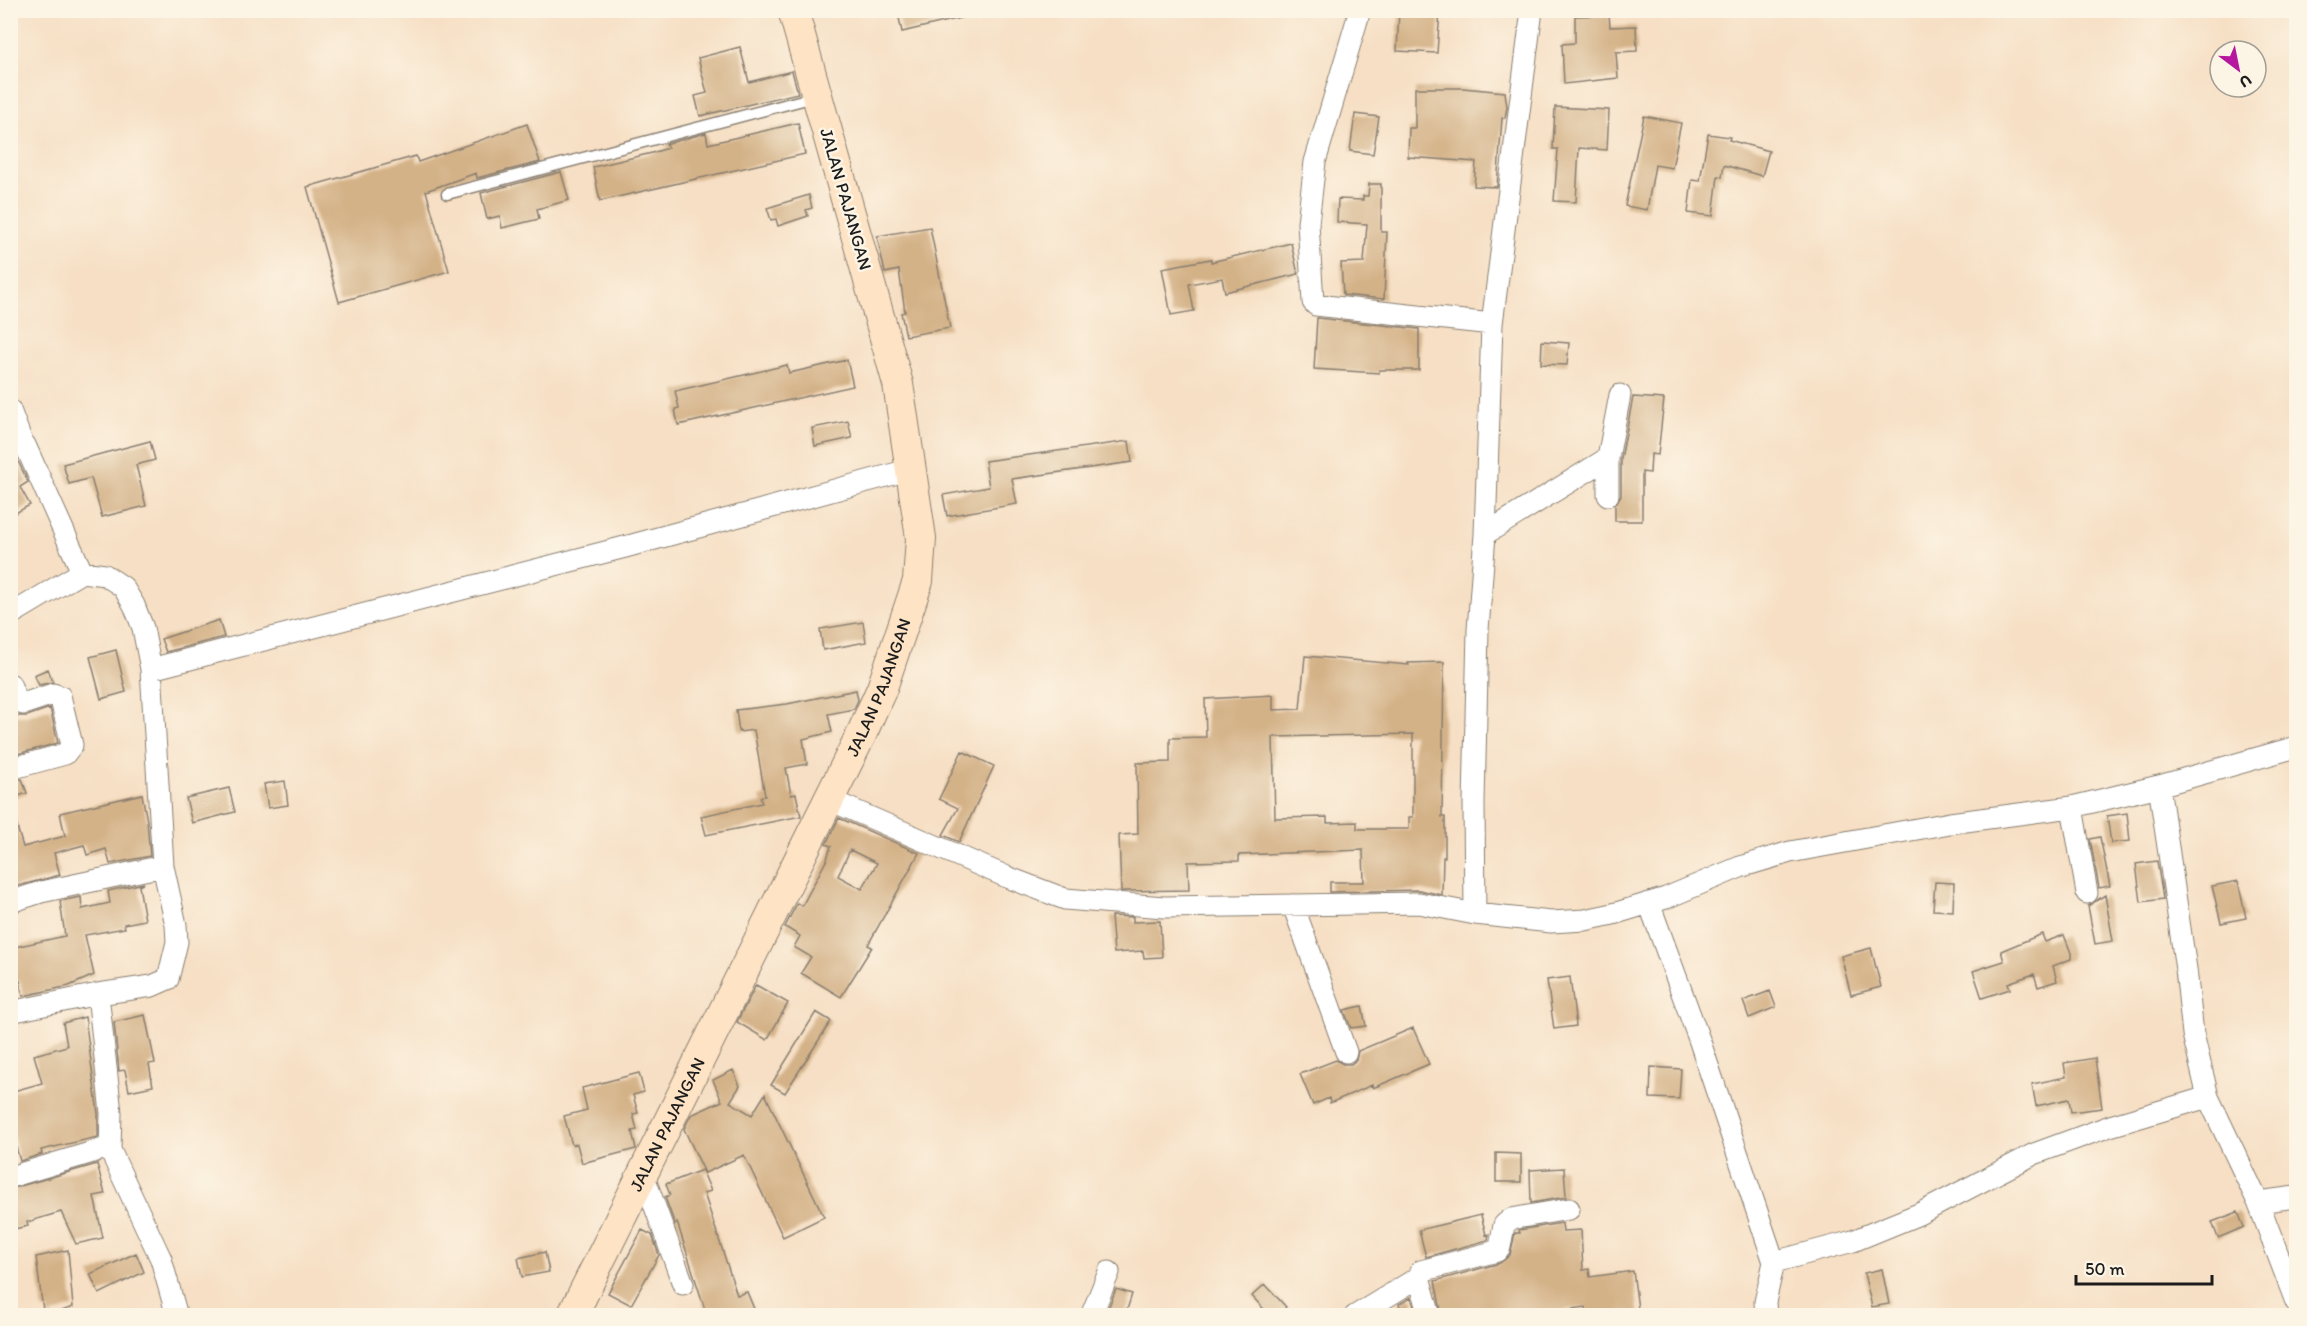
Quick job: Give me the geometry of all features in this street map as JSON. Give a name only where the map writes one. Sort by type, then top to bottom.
[{"type":"main road","name":"JALAN PAJANGAN","points":[[572,1316],[642,1170],[830,800],[882,688],[918,581],[921,538],[898,384],[793,10]]},
{"type":"street","points":[[1360,10],[1315,162],[1308,222],[1312,302],[1316,305],[1492,324]]},
{"type":"street","points":[[1475,914],[1474,803],[1478,630],[1485,534],[1492,324],[1532,10]]},
{"type":"street","points":[[1608,495],[1608,458],[1620,395]]},
{"type":"street","points":[[10,410],[16,443],[82,572]]},
{"type":"street","points":[[1485,534],[1608,458]]},
{"type":"street","points":[[151,669],[625,547],[912,469]]},
{"type":"street","points":[[10,615],[82,572],[105,575],[123,587],[142,628],[151,669],[163,866],[176,925],[177,942],[168,979],[152,986],[98,994],[10,1012]]},
{"type":"street","points":[[10,684],[16,699],[23,704],[53,694],[60,696],[72,745],[65,754],[10,769]]},
{"type":"street","points":[[830,800],[1007,877],[1065,899],[1164,907],[1419,903],[1475,914],[1551,922],[1585,920],[1649,903],[1740,867],[1790,852],[1950,823],[2072,807],[2159,786],[2296,747]]},
{"type":"street","points":[[2159,786],[2186,969],[2193,1034],[2208,1097],[2258,1202],[2296,1302]]},
{"type":"street","points":[[2072,807],[2087,893]]},
{"type":"street","points":[[10,902],[41,892],[163,866]]},
{"type":"street","points":[[1649,903],[1700,1042],[1774,1262],[1765,1302],[1766,1316]]},
{"type":"street","points":[[1293,905],[1346,1052]]},
{"type":"street","points":[[98,994],[111,1113],[110,1150],[161,1260],[177,1316]]},
{"type":"street","points":[[1774,1262],[1854,1241],[1918,1214],[2034,1154],[2110,1126],[2208,1097]]},
{"type":"street","points":[[10,1177],[103,1149],[110,1150]]},
{"type":"street","points":[[642,1170],[682,1284]]},
{"type":"street","points":[[2258,1202],[2296,1197]]},
{"type":"street","points":[[1355,1316],[1419,1277],[1426,1268],[1497,1251],[1500,1247],[1504,1225],[1511,1219],[1569,1209]]},
{"type":"street","points":[[1091,1316],[1109,1272]]},
{"type":"street","points":[[1419,1277],[1430,1316]]},
{"type":"lane","points":[[447,194],[818,96]]},
{"type":"building","points":[[929,10],[968,10],[969,16],[902,32],[899,18]]},
{"type":"building","points":[[1399,10],[1440,10],[1437,53],[1397,51]]},
{"type":"building","points":[[1609,15],[1610,27],[1636,26],[1637,51],[1616,52],[1618,78],[1564,84],[1562,44],[1575,43],[1575,16]]},
{"type":"building","points":[[740,47],[749,82],[792,71],[798,93],[700,116],[695,96],[707,93],[698,58]]},
{"type":"building","points":[[1415,88],[1463,88],[1505,92],[1507,107],[1505,118],[1502,118],[1497,187],[1474,186],[1476,162],[1408,157],[1409,128],[1415,128]]},
{"type":"building","points":[[1555,107],[1609,110],[1607,150],[1579,148],[1576,202],[1554,201],[1558,149],[1553,149]]},
{"type":"building","points":[[1355,114],[1379,117],[1373,154],[1350,151]]},
{"type":"building","points":[[1644,116],[1681,123],[1672,168],[1655,165],[1647,210],[1625,206]]},
{"type":"building","points":[[798,123],[805,154],[600,201],[593,167],[652,153],[668,148],[666,144],[706,133],[708,144]]},
{"type":"building","points":[[527,124],[540,162],[477,178],[476,173],[426,191],[449,271],[339,302],[307,187],[416,156],[418,162]]},
{"type":"building","points":[[1708,134],[1730,137],[1729,140],[1769,151],[1762,176],[1724,165],[1722,177],[1718,176],[1713,216],[1688,213],[1692,180],[1700,181]]},
{"type":"building","points":[[561,172],[569,200],[537,209],[539,219],[502,228],[500,216],[487,219],[481,193]]},
{"type":"building","points":[[1369,184],[1381,184],[1381,232],[1387,232],[1384,299],[1343,295],[1341,263],[1364,262],[1367,224],[1337,222],[1338,199],[1363,200],[1363,196],[1368,196]]},
{"type":"building","points":[[809,195],[812,208],[806,210],[808,216],[778,226],[776,219],[771,220],[767,208]]},
{"type":"building","points":[[930,227],[950,328],[906,336],[901,313],[905,312],[899,270],[885,273],[877,236]]},
{"type":"building","points":[[1291,243],[1298,274],[1225,292],[1222,278],[1189,284],[1194,311],[1171,315],[1162,268],[1211,259],[1211,262]]},
{"type":"building","points":[[1317,318],[1419,329],[1419,370],[1379,370],[1379,373],[1314,369]]},
{"type":"building","points":[[1542,341],[1569,343],[1567,365],[1541,364]]},
{"type":"building","points":[[847,360],[853,386],[678,425],[675,409],[679,408],[675,391],[787,365],[789,373]]},
{"type":"building","points":[[1633,397],[1664,399],[1658,455],[1651,454],[1650,473],[1642,472],[1642,521],[1615,521],[1615,505],[1621,495],[1621,459]]},
{"type":"building","points":[[848,421],[852,438],[815,446],[812,428]]},
{"type":"building","points":[[150,441],[155,460],[136,465],[146,506],[102,517],[91,478],[69,484],[63,464]]},
{"type":"building","points":[[1129,441],[1132,462],[1012,479],[1017,504],[947,516],[943,495],[989,487],[985,461]]},
{"type":"building","points":[[10,455],[15,455],[28,482],[20,487],[30,505],[10,516]]},
{"type":"building","points":[[219,620],[224,637],[166,652],[161,639]]},
{"type":"building","points":[[863,622],[866,642],[823,650],[820,629]]},
{"type":"building","points":[[116,650],[126,692],[101,699],[90,657]]},
{"type":"building","points":[[1305,656],[1409,665],[1408,663],[1444,662],[1442,817],[1445,817],[1445,857],[1443,857],[1442,895],[1419,890],[1330,892],[1330,882],[1364,882],[1363,850],[1239,855],[1239,861],[1188,862],[1189,890],[1121,891],[1119,835],[1138,834],[1137,763],[1170,762],[1170,738],[1206,737],[1205,699],[1273,695],[1273,710],[1300,709]],"holes":[[[1413,734],[1413,817],[1409,817],[1409,829],[1357,829],[1357,822],[1327,823],[1327,817],[1275,818],[1273,737]]]},
{"type":"building","points":[[48,669],[53,682],[39,685],[34,675]]},
{"type":"building","points":[[856,690],[858,700],[854,709],[828,714],[832,732],[803,739],[807,764],[786,768],[791,795],[796,794],[801,816],[706,835],[701,816],[762,803],[760,797],[765,796],[754,730],[739,732],[736,710],[787,704]]},
{"type":"building","points":[[50,708],[58,743],[10,756],[10,716],[27,716]]},
{"type":"building","points":[[962,751],[994,766],[959,842],[943,835],[958,808],[939,799]]},
{"type":"building","points":[[22,779],[27,793],[10,799],[10,781]]},
{"type":"building","points":[[285,781],[288,805],[268,808],[264,784]]},
{"type":"building","points":[[229,788],[235,812],[192,823],[186,798]]},
{"type":"building","points":[[142,794],[150,856],[110,864],[106,849],[87,855],[84,845],[54,853],[60,875],[10,888],[10,818],[14,817],[23,847],[65,836],[60,813]]},
{"type":"building","points":[[2127,813],[2130,841],[2111,843],[2107,816]]},
{"type":"building","points":[[839,818],[919,853],[868,945],[872,947],[841,997],[801,973],[811,957],[794,947],[800,936],[785,927],[797,903],[802,906],[827,859],[831,846],[826,844]],"holes":[[[850,850],[877,863],[862,889],[838,876]]]},
{"type":"building","points":[[2100,837],[2110,886],[2099,888],[2090,839]]},
{"type":"building","points":[[2157,861],[2163,899],[2141,902],[2136,864]]},
{"type":"building","points":[[2238,881],[2246,918],[2221,923],[2212,886]]},
{"type":"building","points":[[1935,882],[1954,883],[1953,911],[1933,910]]},
{"type":"building","points":[[144,883],[139,886],[145,920],[124,924],[125,928],[85,935],[94,975],[69,986],[23,996],[20,981],[10,983],[10,948],[65,936],[60,901],[81,897],[82,909],[110,903],[108,891]]},
{"type":"building","points":[[2105,895],[2113,941],[2095,944],[2088,906]]},
{"type":"building","points":[[1111,916],[1133,917],[1133,922],[1160,921],[1162,957],[1144,958],[1143,951],[1114,953]]},
{"type":"building","points":[[2042,934],[2045,942],[2064,935],[2071,953],[2071,959],[2053,966],[2057,981],[2038,987],[2034,974],[2008,983],[2010,989],[1982,998],[1973,971],[2004,961],[2001,951]]},
{"type":"building","points":[[1871,948],[1881,987],[1851,995],[1841,956]]},
{"type":"building","points":[[1570,977],[1576,1026],[1554,1029],[1547,980]]},
{"type":"building","points":[[756,985],[788,1003],[767,1040],[737,1022]]},
{"type":"building","points":[[1770,991],[1776,1007],[1749,1018],[1743,1001]]},
{"type":"building","points":[[1362,1006],[1366,1026],[1351,1028],[1344,1010]]},
{"type":"building","points":[[816,1012],[831,1021],[785,1093],[771,1085]]},
{"type":"building","points":[[145,1015],[155,1063],[149,1064],[153,1086],[129,1091],[125,1070],[119,1071],[114,1022]]},
{"type":"building","points":[[85,1017],[98,1114],[98,1137],[41,1150],[42,1154],[20,1161],[10,1125],[10,1092],[42,1083],[34,1055],[67,1046],[63,1023]]},
{"type":"building","points":[[1413,1028],[1429,1064],[1373,1088],[1372,1085],[1330,1103],[1329,1098],[1313,1105],[1300,1074],[1336,1060],[1343,1064],[1351,1064],[1356,1060],[1358,1051]]},
{"type":"building","points":[[2095,1058],[2102,1108],[2071,1112],[2069,1099],[2036,1106],[2032,1084],[2066,1077],[2064,1063]]},
{"type":"building","points":[[1651,1067],[1681,1069],[1679,1099],[1650,1098]]},
{"type":"building","points":[[733,1070],[740,1086],[730,1102],[752,1115],[765,1094],[824,1217],[783,1237],[744,1155],[705,1173],[684,1129],[691,1115],[722,1101],[713,1080]]},
{"type":"building","points":[[639,1073],[644,1092],[633,1095],[638,1113],[633,1114],[637,1130],[632,1131],[636,1149],[582,1163],[577,1144],[572,1145],[564,1116],[587,1110],[582,1088]]},
{"type":"building","points":[[1496,1153],[1521,1154],[1521,1182],[1496,1182]]},
{"type":"building","points":[[97,1164],[105,1194],[94,1196],[103,1238],[76,1244],[61,1212],[27,1222],[28,1226],[10,1230],[10,1189]]},
{"type":"building","points":[[1564,1168],[1566,1197],[1531,1203],[1530,1170]]},
{"type":"building","points":[[702,1170],[711,1191],[704,1193],[737,1295],[747,1292],[757,1316],[707,1316],[677,1222],[675,1225],[665,1197],[670,1195],[666,1184]]},
{"type":"building","points":[[2238,1212],[2244,1227],[2218,1238],[2212,1222]]},
{"type":"building","points":[[1481,1215],[1486,1235],[1489,1234],[1488,1240],[1426,1257],[1419,1230]]},
{"type":"building","points":[[1562,1223],[1563,1231],[1581,1230],[1583,1270],[1589,1269],[1590,1277],[1633,1271],[1639,1316],[1588,1316],[1586,1307],[1521,1316],[1442,1316],[1435,1281],[1500,1263],[1510,1255],[1515,1233],[1520,1233],[1519,1230]]},
{"type":"building","points":[[642,1230],[652,1235],[659,1255],[631,1305],[608,1293]]},
{"type":"building","points":[[68,1250],[73,1307],[48,1316],[48,1309],[43,1310],[36,1257]]},
{"type":"building","points":[[545,1252],[549,1272],[522,1277],[518,1258]]},
{"type":"building","points":[[136,1253],[144,1272],[99,1294],[90,1274]]},
{"type":"building","points":[[1882,1269],[1889,1304],[1872,1307],[1864,1273]]},
{"type":"building","points":[[1265,1284],[1286,1307],[1277,1316],[1270,1316],[1252,1296]]},
{"type":"building","points":[[1116,1289],[1132,1294],[1125,1316],[1105,1316]]},
{"type":"building","points":[[1411,1297],[1417,1316],[1402,1316],[1399,1304]]}]
